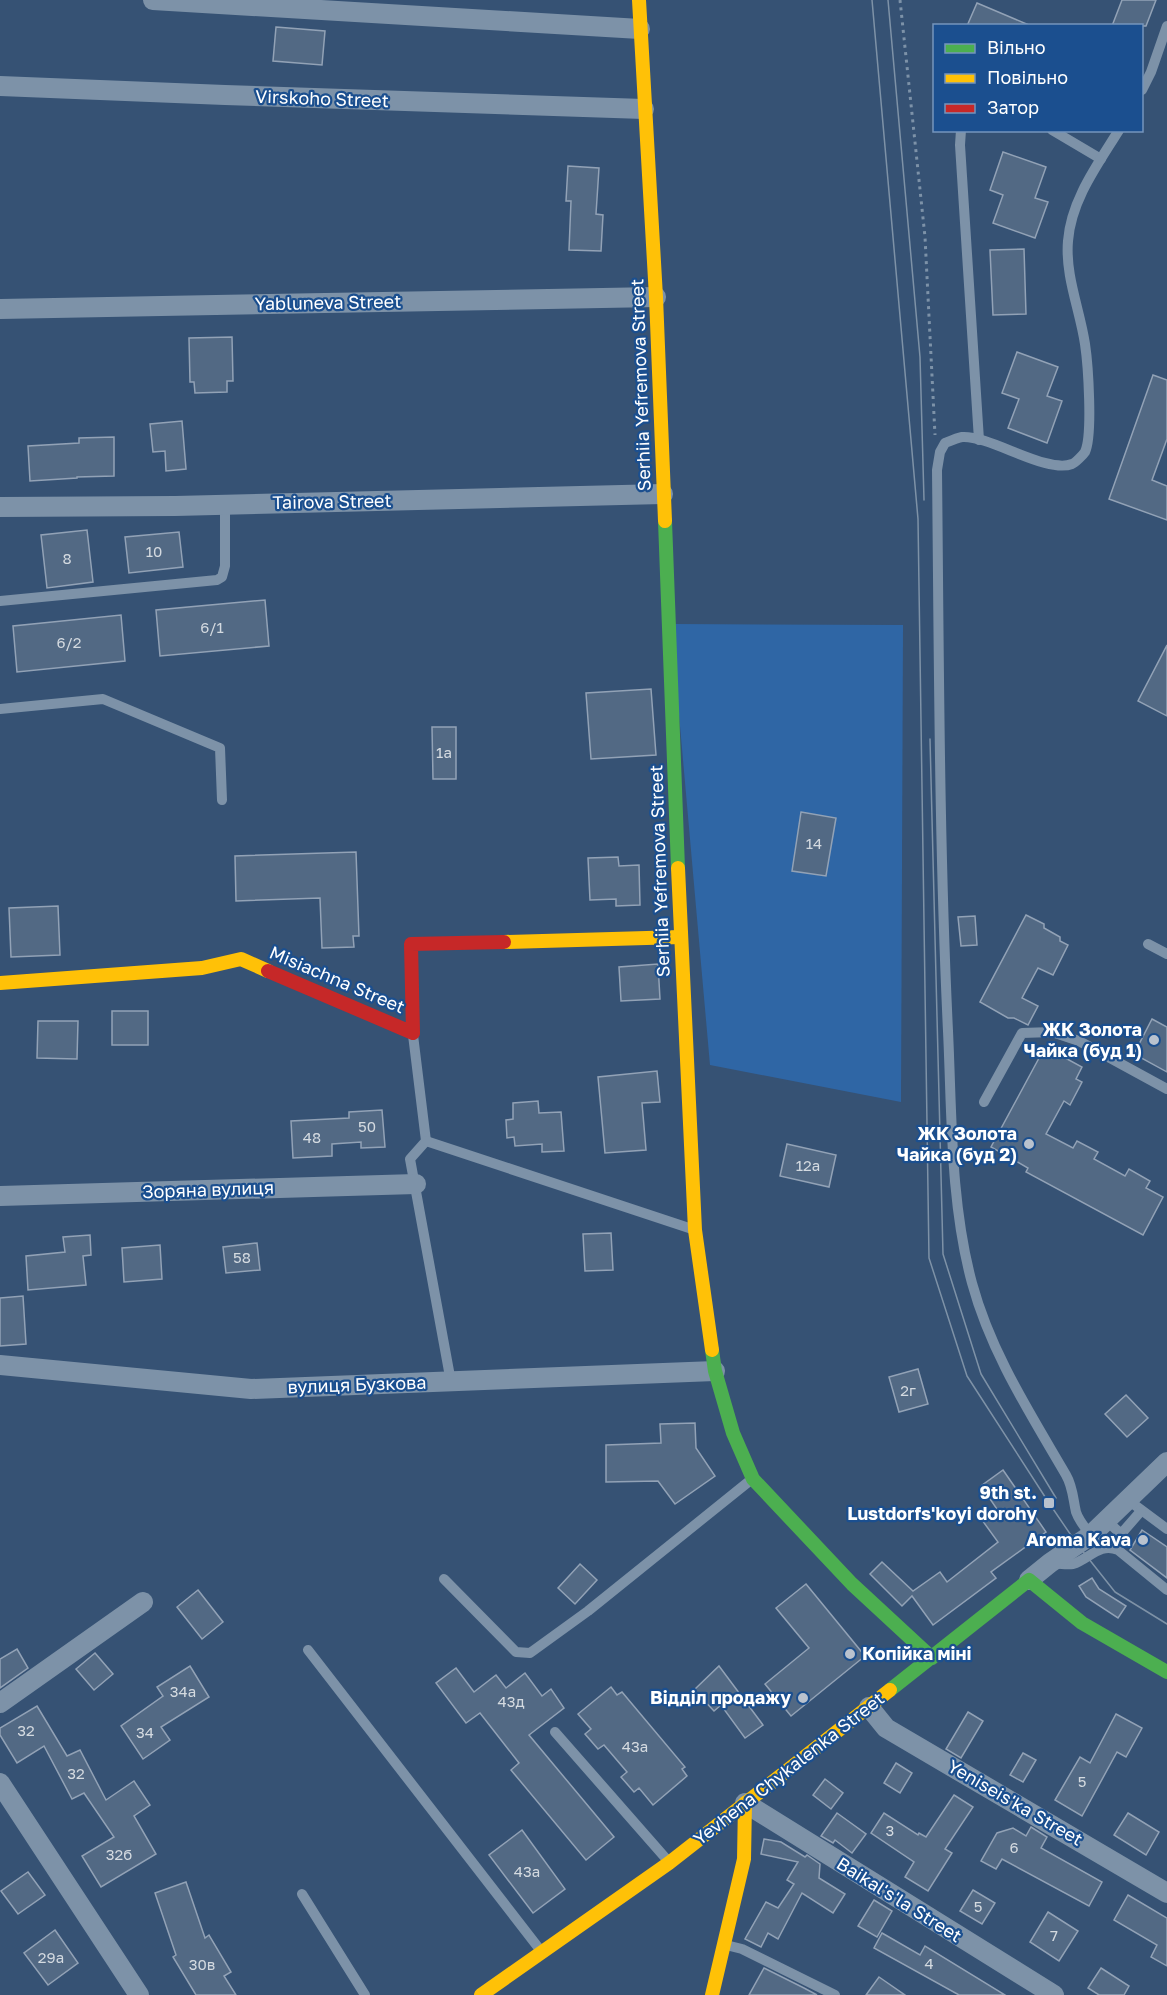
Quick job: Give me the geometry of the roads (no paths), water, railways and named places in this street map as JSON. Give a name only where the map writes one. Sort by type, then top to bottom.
[{"type":"street","points":[[153,0],[640,29]]},
{"type":"street","name":"Serhiia Yefremova Street","points":[[639,0],[656,297],[695,1230],[714,1371],[733,1433],[753,1479],[852,1584],[932,1658]]},
{"type":"street","name":"Virskoho Street","points":[[0,86],[225,96],[644,109]]},
{"type":"street","name":"Yabluneva Street","points":[[0,309],[656,297]]},
{"type":"street","name":"Tairova Street","points":[[0,507],[225,505],[663,494]]},
{"type":"street","name":"Misiachna Street","points":[[0,983],[202,968],[241,959],[413,1033],[411,944],[681,937]]},
{"type":"street","name":"Зоряна вулиця","points":[[0,1196],[416,1184]]},
{"type":"street","name":"вулиця Бузкова","points":[[0,1365],[251,1389],[714,1371]]},
{"type":"street","name":"Yevhena Chykalenka Street","points":[[481,1995],[669,1863],[1050,1563],[1091,1535],[1106,1520],[1134,1506],[1167,1462]]},
{"type":"street","points":[[1029,1580],[1082,1623],[1167,1672]]},
{"type":"street","points":[[0,1703],[143,1602]]},
{"type":"street","name":"Yeniseis'ka Street","points":[[869,1707],[886,1728],[1167,1893]]},
{"type":"street","points":[[0,1784],[139,1995]]},
{"type":"street","points":[[712,1995],[744,1859],[745,1803]]},
{"type":"street","name":"Baikal's'la Street","points":[[745,1803],[1054,1995]]},
{"type":"lane","points":[[1143,88],[1167,26]]},
{"type":"lane","points":[[961,132],[979,440]]},
{"type":"lane","points":[[1055,132],[1101,159]]},
{"type":"lane","points":[[1091,1535],[1080,1521],[1072,1485],[1010,1379],[987,1328],[972,1283],[962,1235],[956,1178],[941,899],[937,470],[939,452],[945,443],[962,437],[979,440],[1057,465],[1072,464],[1085,453],[1089,403],[1085,344],[1067,259],[1068,239],[1080,196],[1118,132]]},
{"type":"lane","points":[[0,601],[222,577],[225,566],[225,505]]},
{"type":"lane","points":[[0,709],[103,699],[220,748],[222,800]]},
{"type":"lane","points":[[1148,944],[1167,954]]},
{"type":"lane","points":[[984,1102],[1022,1033],[1052,1032],[1079,1041],[1167,1089]]},
{"type":"lane","points":[[413,1033],[426,1141],[410,1159],[452,1382]]},
{"type":"lane","points":[[426,1141],[695,1230]]},
{"type":"lane","points":[[444,1579],[516,1652],[530,1653],[588,1611],[753,1479]]},
{"type":"lane","points":[[1134,1506],[1167,1529]]},
{"type":"lane","points":[[1050,1563],[1071,1564],[1103,1547],[1112,1547],[1167,1590]]},
{"type":"lane","points":[[308,1650],[542,1952]]},
{"type":"lane","points":[[555,1732],[669,1863]]},
{"type":"lane","points":[[302,1894],[365,1995]]},
{"type":"lane","points":[[724,1944],[742,1949],[835,1995]]},
{"type":"tram line","points":[[872,0],[918,519],[929,1258],[967,1376],[1049,1503],[1077,1544],[1115,1592],[1167,1624]]},
{"type":"tram line","points":[[888,0],[920,357],[924,500]]},
{"type":"tram line","points":[[930,739],[943,1254],[981,1374],[1056,1498]]},
{"type":"place","name":"ЖК Золота Чайка (буд 1)","points":[[1154,1040]]},
{"type":"place","name":"ЖК Золота Чайка (буд 2)","points":[[1029,1144]]},
{"type":"place","name":"9th st. Lustdorfs'koyi dorohy","points":[[1049,1503]]},
{"type":"place","name":"Aroma Kava","points":[[1143,1540]]},
{"type":"place","name":"Копійка міні","points":[[850,1654]]},
{"type":"place","name":"Відділ продажу","points":[[803,1698]]}]
